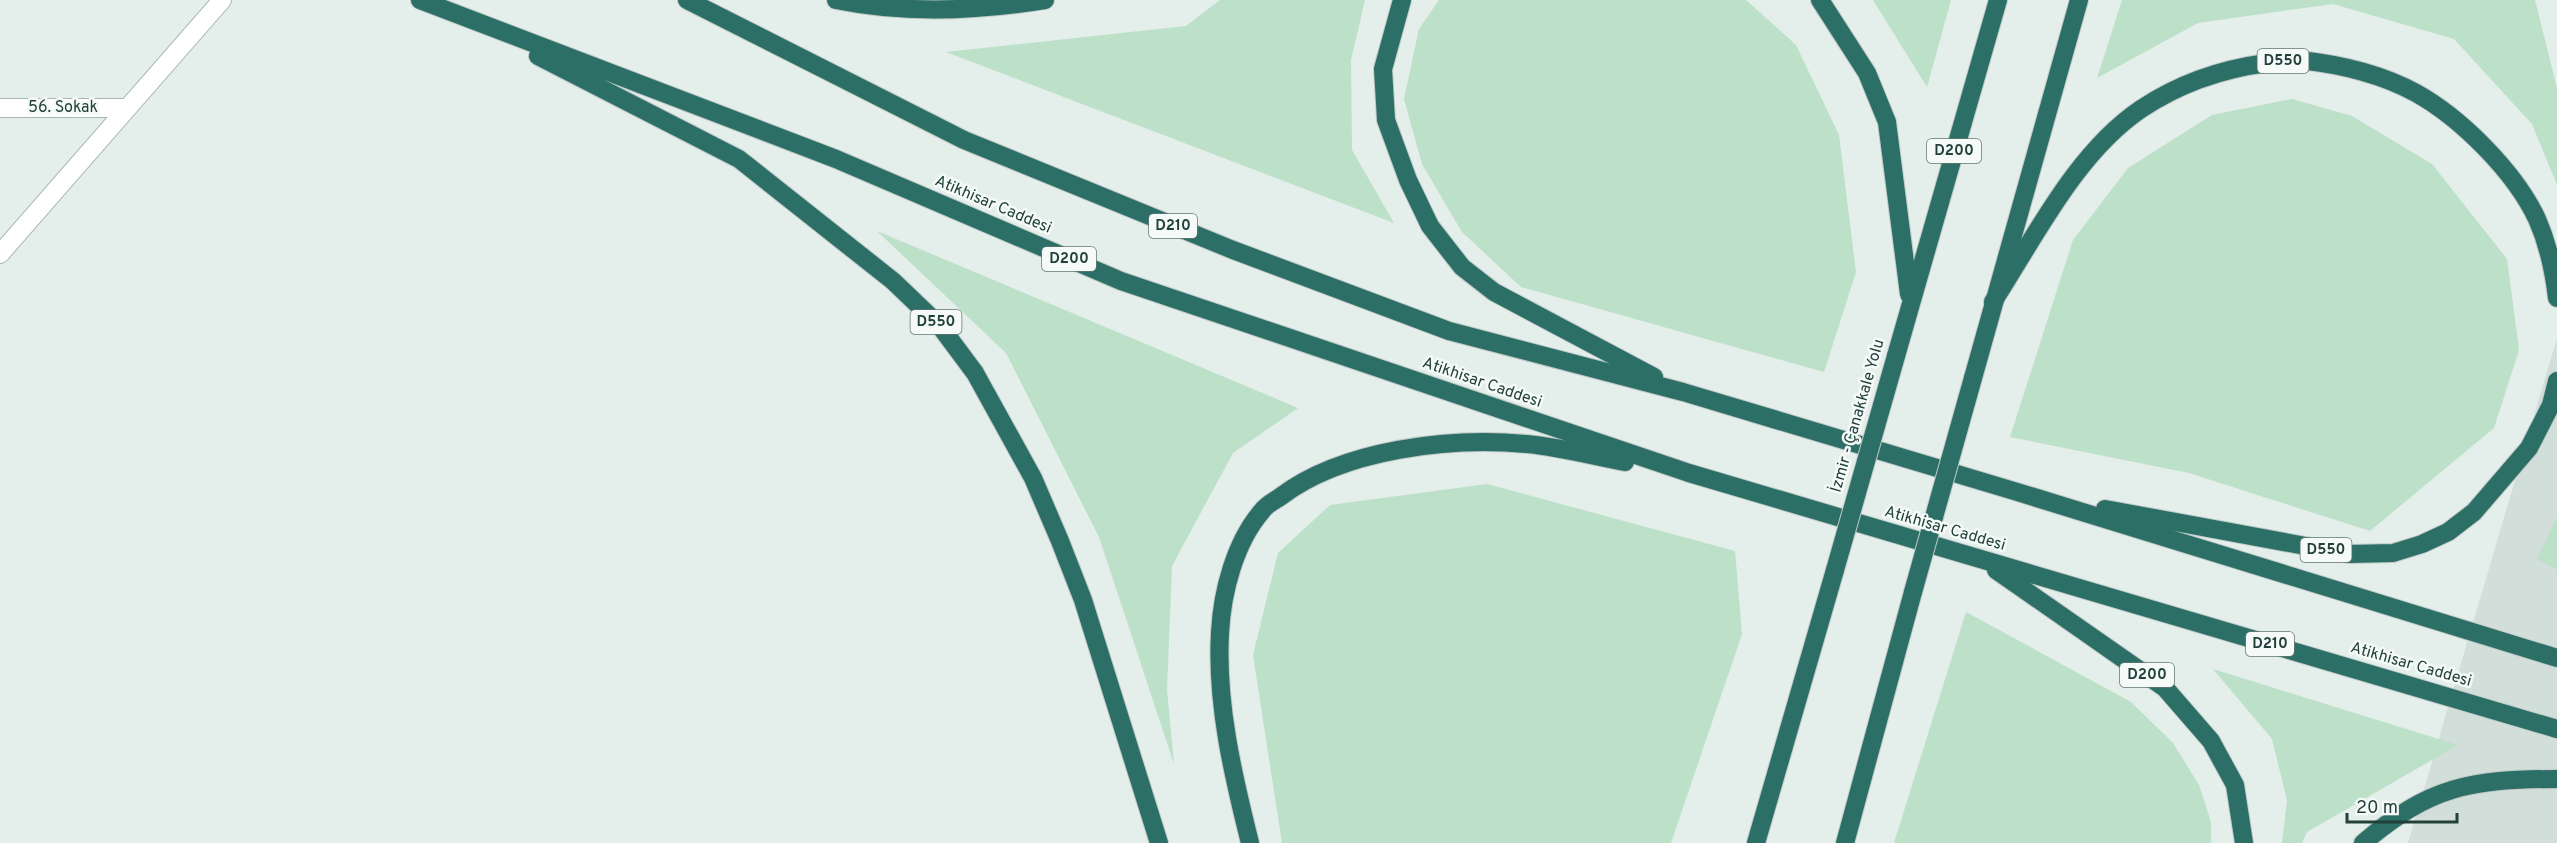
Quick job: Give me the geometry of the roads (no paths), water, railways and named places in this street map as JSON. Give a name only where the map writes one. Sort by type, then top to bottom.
[{"type":"highway","name":"Atikhisar Caddesi","points":[[420,0],[836,159],[1121,281],[1689,473],[2557,729]]},
{"type":"highway","name":"D210","points":[[687,0],[964,140],[1233,250],[1449,331],[1683,392],[2557,658]]},
{"type":"highway","points":[[836,0],[912,10],[1008,6],[1045,0]]},
{"type":"highway","points":[[1402,0],[1383,69],[1386,120],[1408,180],[1430,226],[1462,267],[1494,292],[1683,392]]},
{"type":"highway","points":[[1820,0],[1867,73],[1887,122],[1910,302]]},
{"type":"highway","name":"İzmir - Çanakkale Yolu","points":[[1756,843],[1998,0]]},
{"type":"highway","points":[[1848,839],[1913,592],[2079,0]]},
{"type":"highway","name":"D550","points":[[459,15],[739,159],[893,281],[940,326],[975,373],[1033,478],[1060,541],[1083,600],[1159,843]]},
{"type":"highway","name":"D550","points":[[1993,302],[2093,151],[2140,110],[2190,81],[2239,67],[2297,60],[2362,71],[2416,93],[2465,129],[2507,171],[2536,218],[2553,266],[2557,298]]},
{"type":"highway","name":"D550","points":[[2014,491],[2349,554],[2393,553],[2422,544],[2448,532],[2474,512],[2529,448],[2551,405],[2557,381]]},
{"type":"highway","points":[[1250,843],[1227,737],[1220,679],[1220,633],[1225,595],[1240,546],[1262,510],[1297,484],[1340,465],[1427,446],[1478,442],[1529,444],[1689,473]]},
{"type":"highway","name":"D200","points":[[1983,560],[2165,688],[2211,741],[2235,785],[2244,843]]},
{"type":"highway","points":[[2363,843],[2393,818],[2454,787],[2486,780],[2557,778]]},
{"type":"street","points":[[0,254],[125,108],[222,0]]},
{"type":"street","name":"56. Sokak","points":[[0,108],[125,108]]}]
